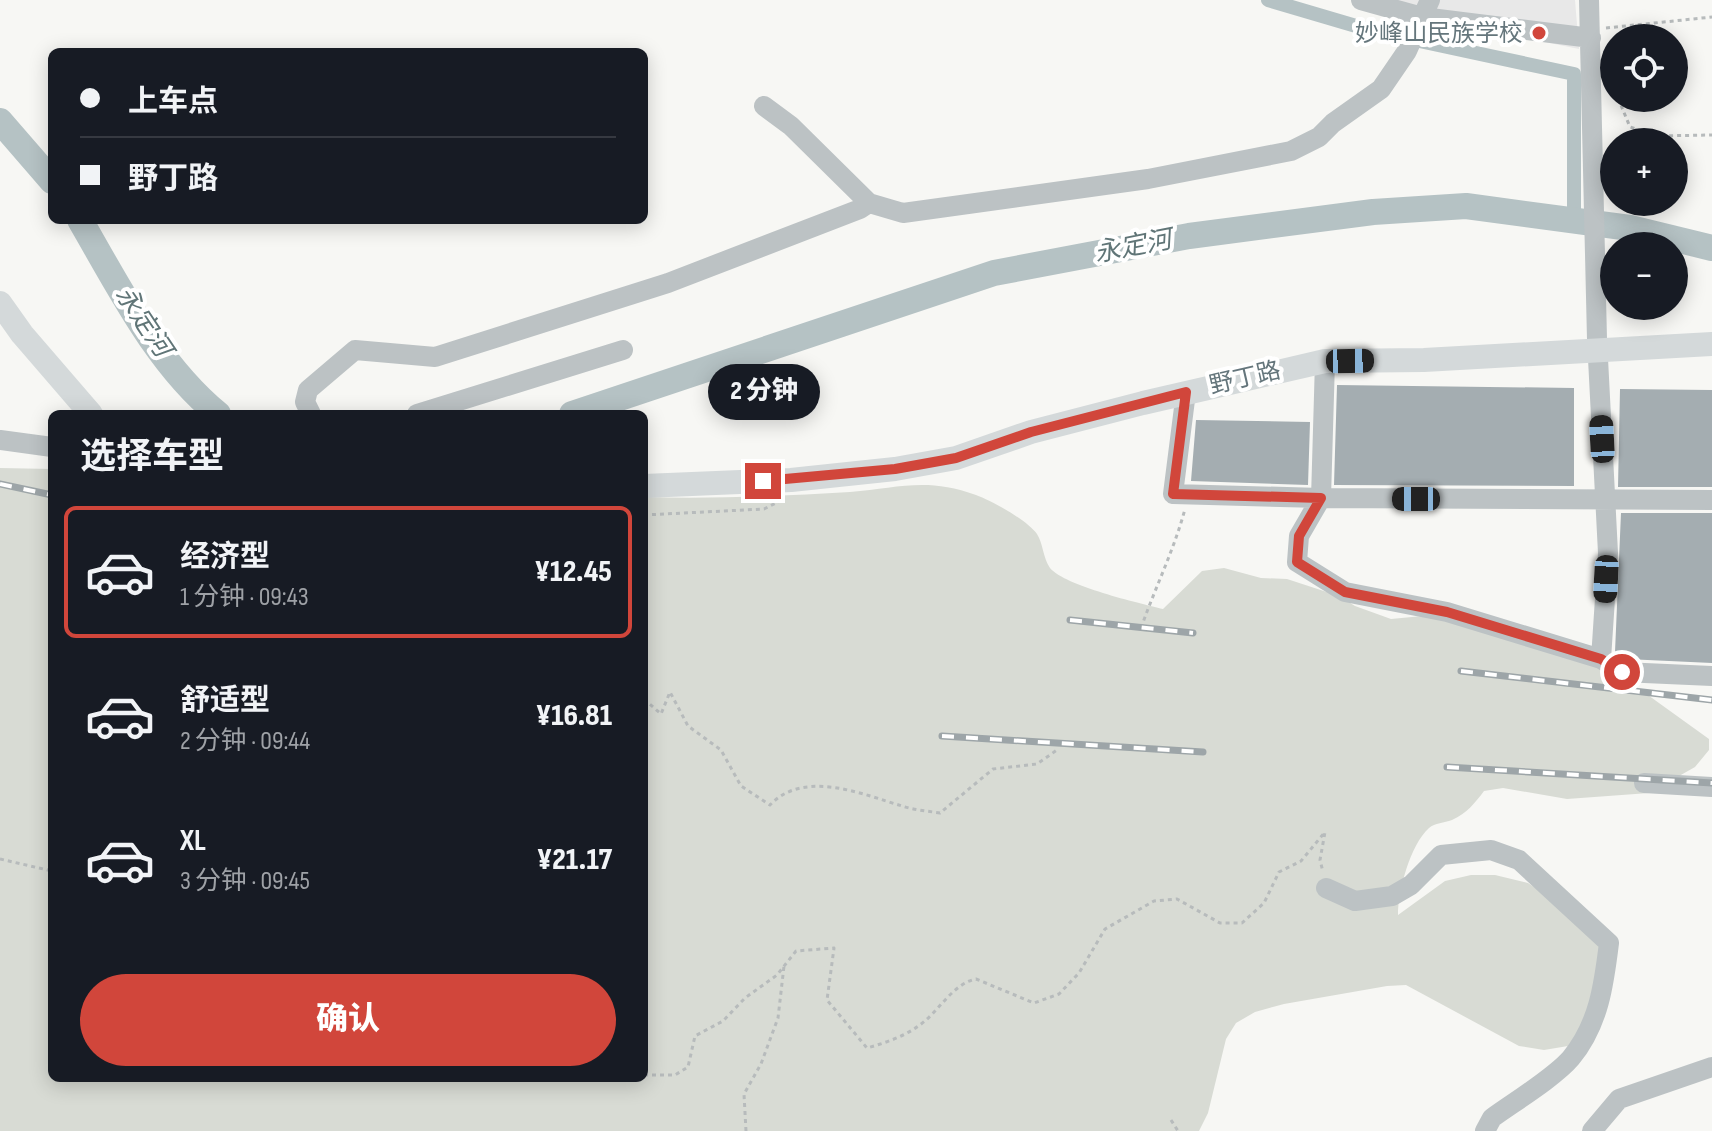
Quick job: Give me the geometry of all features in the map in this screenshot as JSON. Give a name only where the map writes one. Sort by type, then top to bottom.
[{"type":"main road","points":[[0,303],[22,334],[88,410]]},
{"type":"main road","name":"野丁路","points":[[648,486],[791,480],[895,469],[956,458],[1031,432],[1186,392],[1325,361],[1424,360],[1597,344],[1712,344]]},
{"type":"street","points":[[1361,0],[1422,16],[1590,34]]},
{"type":"street","points":[[1589,0],[1597,344],[1608,553],[1601,659]]},
{"type":"street","points":[[764,106],[791,126],[869,203],[903,213],[1148,179],[1291,151],[1319,137],[1333,123],[1381,89],[1407,51],[1422,16]]},
{"type":"street","points":[[309,410],[305,402],[308,390],[355,350],[435,357],[668,283],[869,203]]},
{"type":"street","points":[[430,410],[623,350]]},
{"type":"street","points":[[1325,361],[1321,498],[1299,536],[1297,562],[1345,592],[1447,612],[1601,659],[1622,672],[1712,676]]},
{"type":"street","points":[[1186,392],[1173,494],[1712,500]]},
{"type":"street","points":[[0,440],[48,446]]},
{"type":"street","points":[[1644,783],[1712,787]]},
{"type":"street","points":[[1326,888],[1355,901],[1392,896],[1411,885],[1441,855],[1491,850],[1519,860],[1609,943],[1603,993],[1593,1022],[1570,1060],[1492,1118],[1485,1131]]},
{"type":"street","points":[[1592,1131],[1619,1099],[1712,1067]]},
{"type":"path","points":[[1590,34],[1712,17]]},
{"type":"path","points":[[1624,112],[1630,127],[1656,136],[1712,135]]},
{"type":"path","points":[[1141,628],[1156,586],[1173,552],[1190,494]]},
{"type":"path","points":[[648,515],[764,509],[791,495]]},
{"type":"path","points":[[648,703],[661,714],[670,692],[688,726],[721,750],[741,786],[770,805],[781,793],[836,787],[849,788],[905,807],[940,813],[993,769],[1037,764],[1057,750]]},
{"type":"path","points":[[648,1075],[675,1075],[688,1067],[695,1036],[723,1021],[784,966],[796,951],[834,948],[827,1000],[867,1048],[896,1040],[924,1022],[966,981],[976,979],[1034,1003],[1059,994],[1079,973],[1105,929],[1154,901],[1177,899],[1220,923],[1242,923],[1264,903],[1279,872],[1301,861],[1325,832],[1320,860],[1326,888]]},
{"type":"path","points":[[0,859],[48,870]]},
{"type":"path","points":[[746,1131],[744,1094],[761,1064],[778,1018],[784,966]]},
{"type":"path","points":[[1171,1120],[1178,1131]]},
{"type":"shaded area","name":"妙峰山民族学校","points":[[1375,0],[1575,0],[1579,49],[1422,17]]},
{"type":"shaded area","points":[[0,468],[48,469],[48,1082],[648,1082],[648,497],[798,495],[913,485],[942,486],[976,495],[1026,523],[1039,538],[1050,568],[1058,575],[1086,587],[1163,609],[1202,571],[1224,568],[1261,578],[1287,579],[1339,596],[1355,606],[1391,619],[1433,615],[1570,654],[1627,680],[1709,739],[1709,750],[1695,767],[1649,793],[1567,799],[1503,788],[1484,791],[1462,814],[1429,828],[1416,845],[1403,881],[1398,915],[1445,881],[1471,875],[1495,875],[1528,883],[1555,901],[1602,946],[1609,998],[1568,1046],[1544,1050],[1519,1046],[1406,985],[1284,1004],[1255,1012],[1236,1023],[1226,1039],[1208,1113],[1199,1131],[0,1131]]},
{"type":"building","points":[[1337,385],[1574,388],[1574,486],[1334,485]]},
{"type":"building","points":[[1620,389],[1712,390],[1712,487],[1618,487]]},
{"type":"building","points":[[1196,420],[1310,422],[1308,485],[1191,481]]},
{"type":"building","points":[[1621,513],[1712,513],[1712,663],[1626,659],[1615,652]]},
{"type":"waterway","points":[[1268,0],[1373,31],[1574,74],[1574,220]]},
{"type":"waterway","name":"永定河","points":[[0,121],[48,176]]},
{"type":"waterway","name":"永定河","points":[[584,410],[994,273],[1189,236],[1373,212],[1466,206],[1630,228],[1712,248]]},
{"type":"waterway","name":"永定河","points":[[82,224],[158,348],[176,372],[214,410]]},
{"type":"railway","points":[[0,484],[48,494]]},
{"type":"railway","points":[[1070,620],[1193,633]]},
{"type":"railway","points":[[1461,671],[1712,700]]},
{"type":"railway","points":[[942,736],[1203,752]]},
{"type":"railway","points":[[1447,767],[1712,783]]},
{"type":"place","name":"妙峰山民族学校","points":[[1539,33]]},
{"type":"route","points":[[763,481],[895,469],[956,458],[1031,432],[1186,392],[1173,494],[1321,498],[1299,536],[1297,562],[1345,592],[1447,612],[1601,659],[1622,672]]}]
